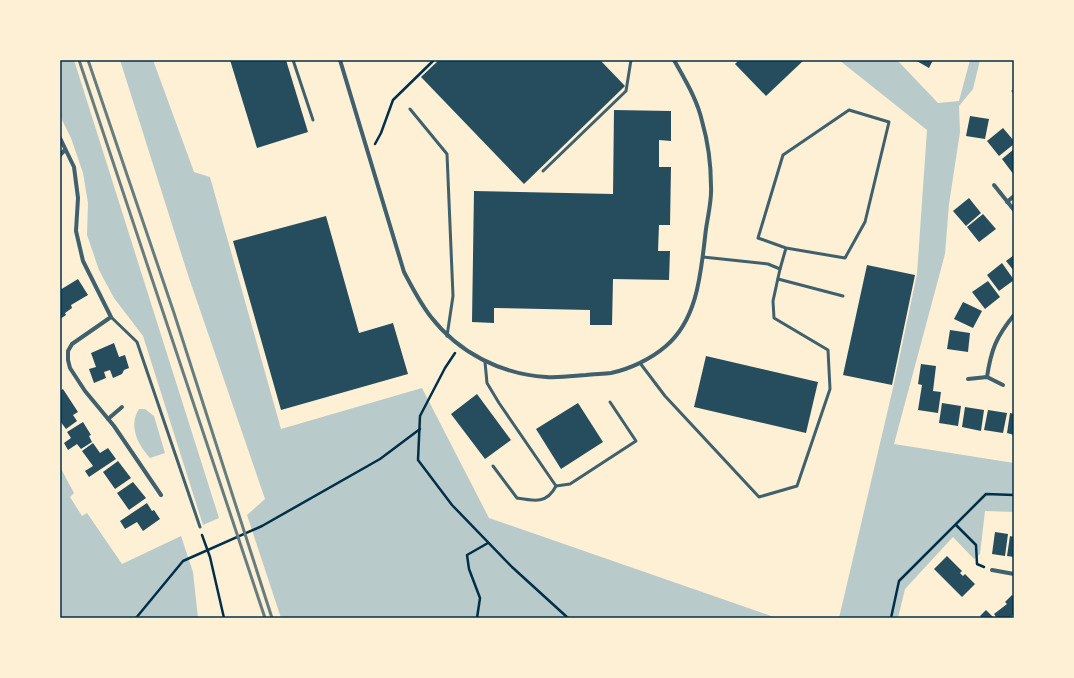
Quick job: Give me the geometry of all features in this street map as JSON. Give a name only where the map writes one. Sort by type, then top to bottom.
[{"type":"street","points":[[340,60],[368,157],[404,272],[430,317],[447,336],[485,362],[517,372],[546,377],[611,373],[640,363],[667,346],[683,327],[692,307],[700,284],[711,188],[710,160],[700,114],[690,88],[674,60]]},
{"type":"street","points":[[60,138],[74,167],[78,198],[76,231],[83,261],[111,317],[72,344],[68,351],[70,368],[85,391],[108,419],[161,495]]},
{"type":"street","points":[[60,155],[65,150]]},
{"type":"street","points":[[994,185],[1014,210]]},
{"type":"street","points":[[1007,202],[1014,196]]},
{"type":"street","points":[[986,377],[990,356],[995,342],[1014,315]]},
{"type":"street","points":[[968,379],[986,377],[1004,385]]},
{"type":"street","points":[[108,419],[122,407]]},
{"type":"street","points":[[992,570],[1014,574]]},
{"type":"lane","points":[[293,60],[313,120]]},
{"type":"lane","points":[[543,171],[626,91],[631,60]]},
{"type":"lane","points":[[410,109],[447,154],[453,296],[447,336]]},
{"type":"lane","points":[[849,110],[889,122],[865,222],[845,258],[786,248],[758,238],[783,155],[849,110]]},
{"type":"lane","points":[[640,363],[665,396],[759,497],[797,486],[830,389],[828,350],[774,318],[773,301],[786,248]]},
{"type":"lane","points":[[703,257],[768,264],[780,270]]},
{"type":"lane","points":[[778,279],[843,296]]},
{"type":"lane","points":[[111,317],[137,342],[200,527]]},
{"type":"lane","points":[[485,362],[487,383],[556,486]]},
{"type":"lane","points":[[556,486],[570,484],[636,441],[610,402]]},
{"type":"lane","points":[[493,466],[517,498],[538,501],[552,494],[556,486]]},
{"type":"path","points":[[368,157],[381,132],[393,100],[434,60]]},
{"type":"path","points":[[460,346],[445,368],[420,416],[418,460],[452,505],[488,543],[568,618]]},
{"type":"path","points":[[136,618],[183,561],[262,526],[380,459],[420,430]]},
{"type":"path","points":[[891,618],[899,582],[986,494],[1014,495]]},
{"type":"path","points":[[956,524],[976,545],[978,564],[992,570]]},
{"type":"path","points":[[202,535],[210,558],[224,618]]},
{"type":"path","points":[[477,618],[480,598],[469,569],[467,555],[488,543]]},
{"type":"shaded area","points":[[60,60],[74,60],[219,518],[203,525],[143,336],[114,298],[99,270],[87,235],[88,203],[83,173],[71,138],[60,116]]},
{"type":"shaded area","points":[[120,60],[153,60],[194,172],[210,177],[281,429],[422,388],[489,518],[777,618],[281,618],[247,515],[265,499],[188,275]]},
{"type":"shaded area","points":[[839,60],[897,60],[938,103],[959,101],[970,60],[980,60],[973,89],[959,106],[960,132],[949,204],[945,254],[894,444],[1014,463],[1014,512],[985,511],[980,554],[974,559],[953,537],[905,589],[898,618],[839,618],[893,388],[917,274],[927,130]]},
{"type":"shaded area","points":[[139,409],[145,409],[154,416],[165,453],[150,458],[138,441],[134,429],[134,422]]},
{"type":"shaded area","points":[[60,467],[74,493],[70,497],[82,516],[87,513],[122,564],[181,536],[193,572],[198,618],[60,618]]},
{"type":"building","points":[[230,60],[286,60],[308,132],[257,148]]},
{"type":"building","points":[[439,60],[600,60],[625,86],[524,184],[421,77]]},
{"type":"building","points":[[739,60],[804,60],[766,96],[735,64]]},
{"type":"building","points":[[915,60],[933,60],[929,68]]},
{"type":"building","points":[[614,110],[671,111],[671,141],[659,140],[659,167],[671,167],[670,225],[659,225],[658,251],[670,251],[669,280],[613,279],[612,325],[590,325],[590,310],[494,308],[494,323],[472,322],[474,191],[613,194]]},
{"type":"building","points":[[970,116],[989,119],[985,139],[966,136]]},
{"type":"building","points":[[1003,128],[1014,141],[1014,144],[999,156],[987,141]]},
{"type":"building","points":[[1014,149],[1014,175],[1002,159]]},
{"type":"building","points":[[969,198],[981,213],[966,226],[953,211]]},
{"type":"building","points":[[983,214],[996,229],[979,242],[967,227]]},
{"type":"building","points":[[326,216],[359,333],[393,323],[408,374],[281,410],[233,241]]},
{"type":"building","points":[[1014,255],[1014,271],[1006,261]]},
{"type":"building","points":[[1002,263],[1014,280],[999,291],[987,275]]},
{"type":"building","points":[[867,265],[915,275],[892,385],[843,375]]},
{"type":"building","points":[[78,279],[88,295],[71,305],[72,308],[60,319],[60,290]]},
{"type":"building","points":[[988,281],[1000,297],[985,309],[972,292]]},
{"type":"building","points":[[963,302],[982,311],[973,328],[954,319]]},
{"type":"building","points":[[950,330],[970,333],[968,352],[947,349]]},
{"type":"building","points":[[114,343],[119,357],[125,355],[129,368],[124,370],[122,374],[113,378],[110,370],[104,372],[106,378],[94,383],[89,369],[96,367],[91,353]]},
{"type":"building","points":[[706,356],[818,382],[806,433],[694,407]]},
{"type":"building","points":[[921,364],[936,366],[933,391],[941,392],[938,413],[918,410],[922,385],[918,384]]},
{"type":"building","points":[[63,389],[78,412],[73,415],[77,421],[66,429],[60,421],[60,391]]},
{"type":"building","points":[[477,394],[511,440],[485,459],[451,414]]},
{"type":"building","points":[[578,403],[603,442],[561,469],[536,429]]},
{"type":"building","points":[[942,403],[961,406],[958,426],[939,423]]},
{"type":"building","points":[[965,407],[984,410],[981,431],[962,427]]},
{"type":"building","points":[[988,410],[1007,413],[1003,433],[984,430]]},
{"type":"building","points":[[1010,413],[1014,414],[1014,435],[1007,433]]},
{"type":"building","points":[[83,422],[91,435],[89,436],[92,442],[81,449],[77,444],[68,450],[64,443],[71,438],[67,432]]},
{"type":"building","points":[[93,443],[100,453],[108,448],[116,459],[89,477],[85,471],[93,466],[82,451]]},
{"type":"building","points":[[118,461],[131,478],[115,489],[103,472]]},
{"type":"building","points":[[133,482],[146,498],[129,510],[117,493]]},
{"type":"building","points":[[147,503],[160,519],[143,531],[137,522],[125,529],[120,521]]},
{"type":"building","points":[[995,532],[1008,534],[1005,556],[992,554]]},
{"type":"building","points":[[1010,536],[1014,537],[1014,557],[1007,556]]},
{"type":"building","points":[[947,556],[962,571],[960,573],[963,576],[965,574],[975,584],[962,597],[934,569]]},
{"type":"building","points":[[1012,595],[1014,597],[1014,614],[1010,618],[997,618],[994,614],[1007,604],[1005,602]]},
{"type":"building","points":[[986,610],[994,618],[982,618],[980,616]]},
{"type":"railway","points":[[79,60],[265,618]]},
{"type":"railway","points":[[88,60],[174,313],[272,618]]}]
